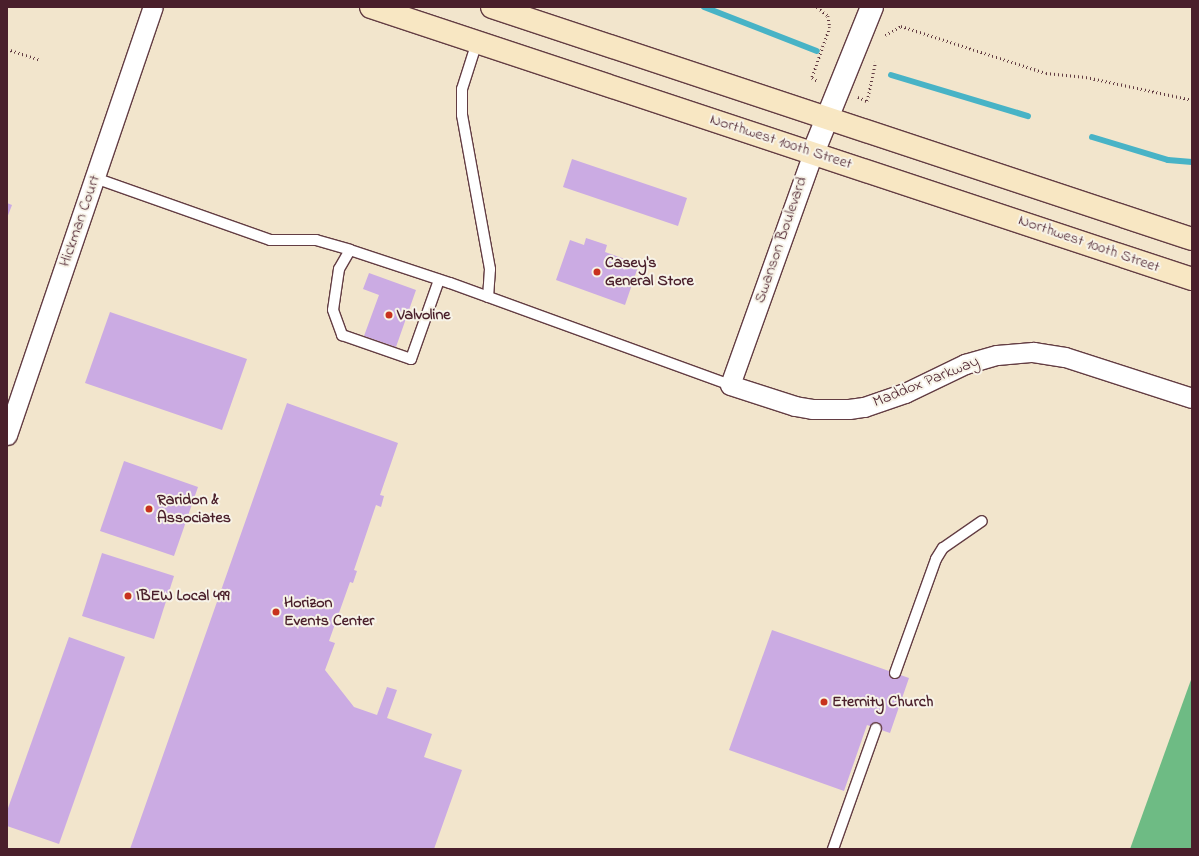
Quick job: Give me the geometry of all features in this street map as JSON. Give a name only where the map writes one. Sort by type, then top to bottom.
[{"type":"main road","name":"Northwest 100th Street","points":[[371,7],[1192,279]]},
{"type":"main road","points":[[492,7],[1192,239]]},
{"type":"street","name":"Hickman Court","points":[[7,435],[153,7]]},
{"type":"street","name":"Swanson Boulevard","points":[[730,384],[813,153],[872,7]]},
{"type":"street","name":"Maddox Parkway","points":[[730,384],[795,406],[812,409],[849,409],[864,407],[905,393],[965,364],[997,355],[1033,352],[1077,360],[1192,398]]},
{"type":"lane","points":[[477,42],[462,89],[462,114],[490,269],[488,297]]},
{"type":"lane","points":[[95,178],[270,240],[316,240],[350,250],[488,297],[730,384]]},
{"type":"lane","points":[[350,250],[339,269],[333,310],[342,335],[411,359],[439,280]]},
{"type":"lane","points":[[895,673],[936,560],[943,548],[982,521]]},
{"type":"lane","points":[[833,849],[876,728]]},
{"type":"path","points":[[812,78],[830,27],[828,16],[817,7]]},
{"type":"path","points":[[882,40],[887,33],[901,26],[1046,73],[1086,77],[1192,100]]},
{"type":"path","points":[[7,49],[40,60]]},
{"type":"path","points":[[867,101],[877,55]]},
{"type":"green space","points":[[1192,677],[1192,849],[1130,849]]},
{"type":"building","name":"Casey's General Store","points":[[572,159],[687,198],[678,226],[563,187]]},
{"type":"building","points":[[7,203],[12,205],[7,218]]},
{"type":"building","name":"Casey's General Store","points":[[586,238],[607,245],[605,252],[639,264],[625,305],[556,280],[570,240],[584,245]]},
{"type":"building","name":"Valvoline","points":[[369,273],[416,290],[396,347],[364,336],[379,295],[363,289]]},
{"type":"building","points":[[110,312],[247,359],[222,430],[85,383]]},
{"type":"building","name":"Horizon Events Center","points":[[287,403],[398,443],[380,495],[384,496],[381,507],[376,505],[354,570],[357,571],[353,583],[350,582],[329,641],[335,643],[325,670],[354,707],[377,715],[387,687],[397,690],[387,718],[432,734],[424,757],[462,770],[434,849],[130,849]]},
{"type":"building","name":"Raridon & Associates","points":[[124,461],[198,487],[174,556],[100,531]]},
{"type":"building","name":"IBEW Local 499","points":[[102,553],[174,576],[154,639],[82,616]]},
{"type":"building","name":"Eternity Church","points":[[772,630],[909,678],[890,733],[867,725],[844,791],[729,750]]},
{"type":"building","points":[[69,637],[125,657],[59,844],[7,826],[7,811]]},
{"type":"waterway","points":[[704,7],[817,51]]},
{"type":"waterway","points":[[891,75],[1028,116]]},
{"type":"waterway","points":[[1092,137],[1168,160],[1192,162]]},
{"type":"place","name":"Casey's General Store","points":[[597,272]]},
{"type":"place","name":"Valvoline","points":[[389,315]]},
{"type":"place","name":"Raridon & Associates","points":[[149,509]]},
{"type":"place","name":"IBEW Local 499","points":[[128,596]]},
{"type":"place","name":"Horizon Events Center","points":[[276,612]]},
{"type":"place","name":"Eternity Church","points":[[824,702]]}]
